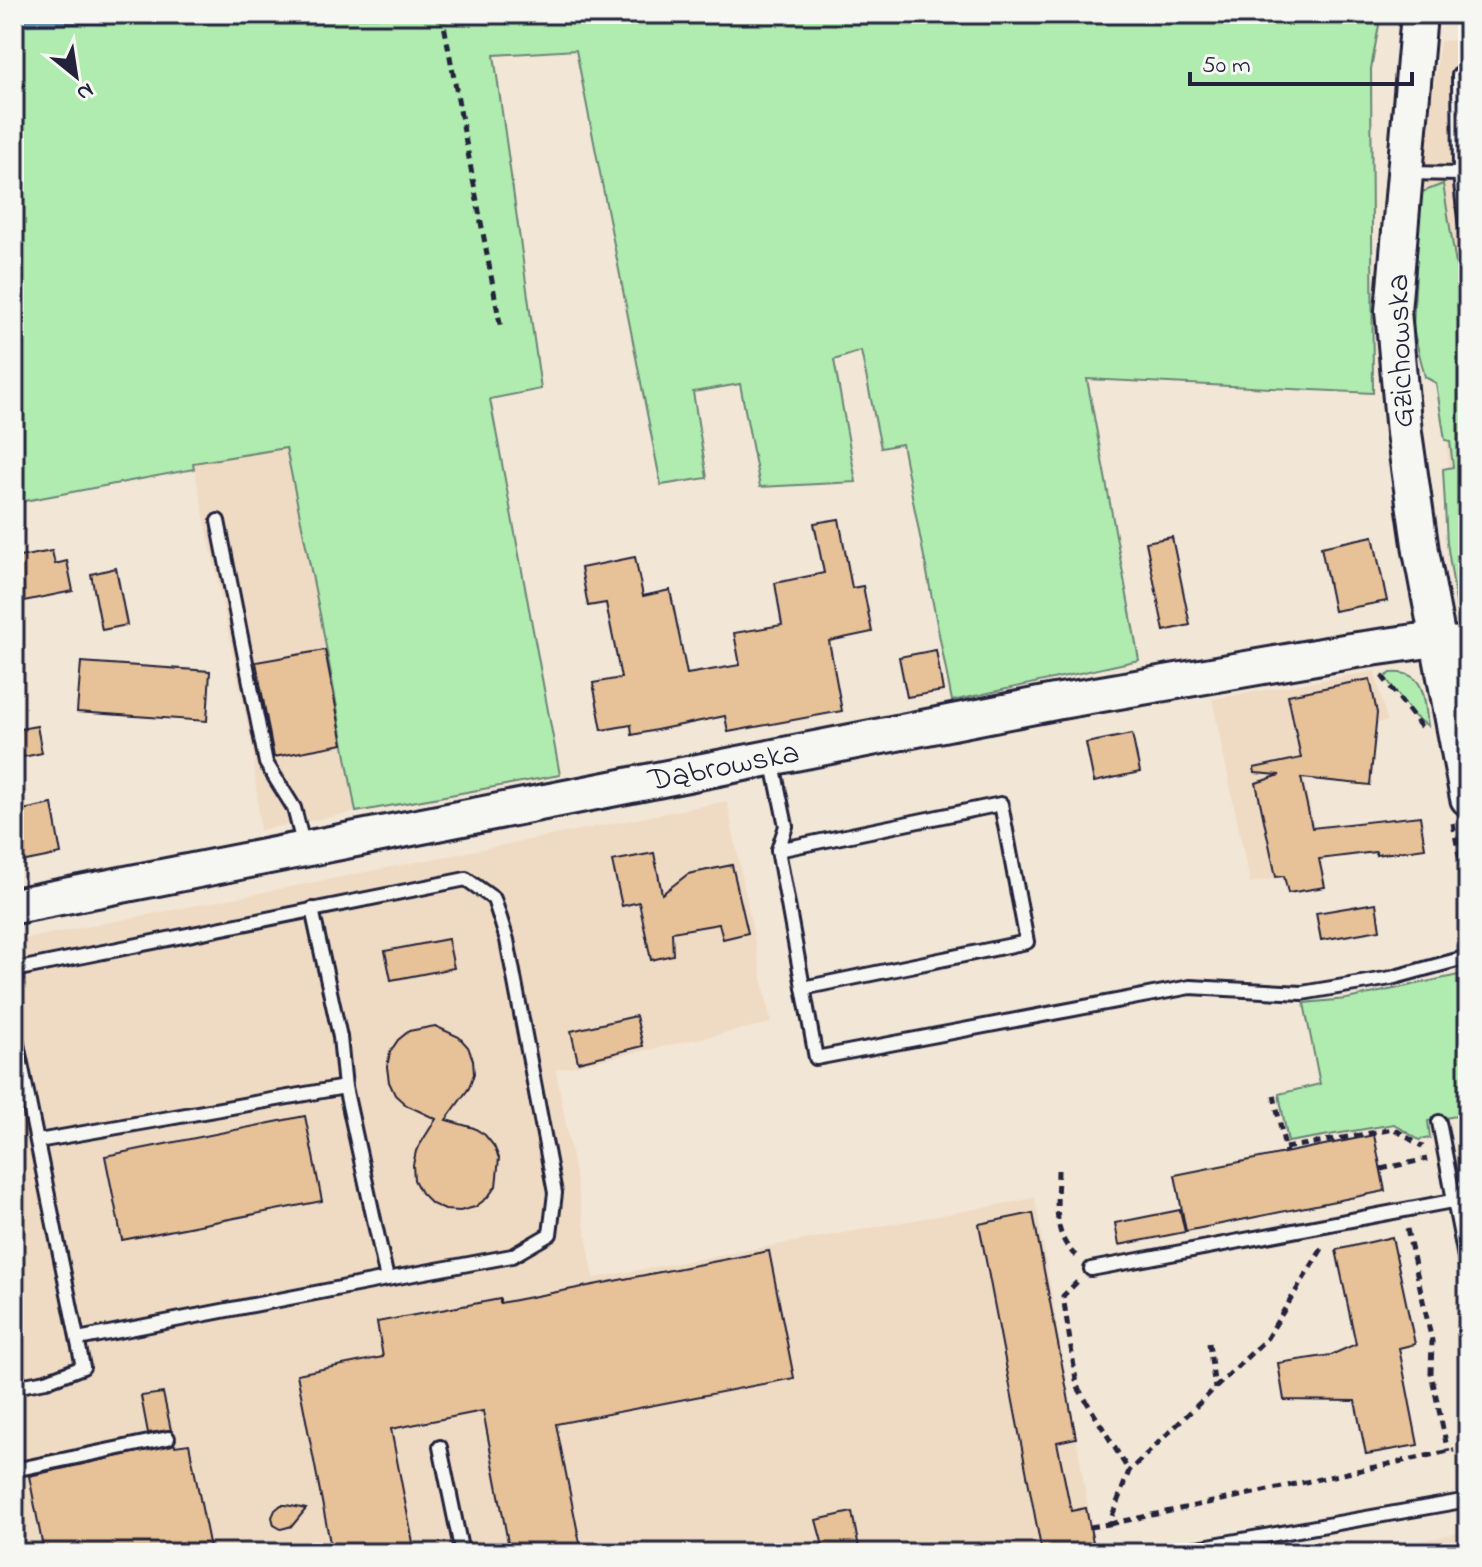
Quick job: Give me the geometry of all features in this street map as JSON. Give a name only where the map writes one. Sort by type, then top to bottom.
[{"type":"street","name":"Gzichowska","points":[[1419,14],[1393,311],[1404,433],[1452,640],[1460,809]]},
{"type":"street","name":"Dąbrowska","points":[[14,906],[1055,702],[1350,651],[1452,640]]},
{"type":"lane","points":[[1459,75],[1460,174],[1468,246]]},
{"type":"lane","points":[[1405,173],[1460,174]]},
{"type":"lane","points":[[218,521],[266,763],[294,808],[305,850]]},
{"type":"lane","points":[[772,759],[786,826],[778,850],[816,1058],[1190,987],[1302,993],[1391,978],[1468,957]]},
{"type":"lane","points":[[778,850],[1001,804],[1027,942],[803,988]]},
{"type":"lane","points":[[14,970],[466,879],[494,899],[507,940],[555,1193],[550,1234],[512,1256],[78,1339]]},
{"type":"lane","points":[[312,909],[340,1037],[345,1087],[387,1279]]},
{"type":"lane","points":[[14,1028],[83,1367],[46,1381],[14,1387]]},
{"type":"lane","points":[[38,1141],[345,1087]]},
{"type":"lane","points":[[1439,1122],[1468,1273]]},
{"type":"lane","points":[[1091,1269],[1468,1198]]},
{"type":"lane","points":[[14,1470],[168,1438]]},
{"type":"lane","points":[[440,1447],[462,1553]]},
{"type":"lane","points":[[1169,1553],[1242,1547],[1468,1500]]},
{"type":"path","points":[[442,14],[501,329]]},
{"type":"path","points":[[1380,668],[1383,681],[1429,736]]},
{"type":"path","points":[[1460,809],[1468,905]]},
{"type":"path","points":[[1274,1095],[1286,1150],[1394,1129],[1426,1149],[1436,1205]]},
{"type":"path","points":[[1381,1169],[1429,1159]]},
{"type":"path","points":[[1058,1170],[1058,1227],[1065,1246],[1091,1269],[1063,1296],[1077,1386],[1129,1471]]},
{"type":"path","points":[[1090,1527],[1451,1451],[1431,1373],[1432,1341],[1403,1211]]},
{"type":"path","points":[[1109,1524],[1129,1471],[1267,1338],[1338,1222]]},
{"type":"path","points":[[1209,1343],[1215,1389]]},
{"type":"shaded area","points":[[1468,39],[1468,609],[1454,568],[1444,391],[1418,354],[1412,307],[1418,198],[1440,41]]},
{"type":"shaded area","points":[[286,447],[356,812],[260,830],[253,752],[193,463]]},
{"type":"shaded area","points":[[1375,671],[1387,721],[1297,740],[1322,870],[1250,883],[1212,699]]},
{"type":"shaded area","points":[[727,801],[771,1023],[556,1070],[594,1278],[1035,1198],[1096,1553],[14,1553],[14,941]]},
{"type":"shaded area","points":[[1468,1531],[1468,1553],[1363,1553]]},
{"type":"green space","points":[[14,14],[1381,14],[1371,69],[1373,393],[1087,379],[1139,660],[952,701],[902,444],[881,448],[861,351],[834,360],[856,482],[760,487],[740,384],[693,392],[707,478],[661,485],[576,50],[494,55],[541,389],[490,399],[560,775],[356,812],[286,448],[193,463],[194,469],[14,503]]},
{"type":"green space","points":[[1443,184],[1468,339],[1468,616],[1457,608],[1447,543],[1443,469],[1453,467],[1450,441],[1445,440],[1436,383],[1425,377],[1413,329],[1420,193]]},
{"type":"green space","points":[[1391,673],[1411,676],[1422,689],[1428,726],[1414,716],[1385,677]]},
{"type":"green space","points":[[1468,973],[1468,1143],[1462,1115],[1428,1121],[1430,1138],[1419,1140],[1394,1124],[1288,1142],[1279,1094],[1320,1084],[1304,1003],[1347,999]]},
{"type":"building","points":[[839,519],[852,588],[863,586],[872,632],[829,641],[842,711],[728,732],[725,716],[632,735],[631,725],[602,730],[593,683],[621,678],[606,603],[588,606],[581,568],[635,557],[643,596],[670,590],[687,674],[740,665],[734,633],[782,625],[775,583],[824,573],[814,523]]},
{"type":"building","points":[[1373,536],[1387,601],[1334,611],[1321,547]]},
{"type":"building","points":[[1172,537],[1190,625],[1164,631],[1146,542]]},
{"type":"building","points":[[52,551],[55,564],[67,561],[73,591],[14,603],[14,558]]},
{"type":"building","points":[[116,568],[127,625],[102,630],[91,574]]},
{"type":"building","points":[[325,650],[343,744],[274,757],[256,662]]},
{"type":"building","points":[[936,650],[943,691],[907,697],[899,657]]},
{"type":"building","points":[[81,662],[210,671],[207,721],[77,712]]},
{"type":"building","points":[[1370,679],[1377,713],[1370,785],[1301,778],[1312,828],[1420,816],[1425,848],[1319,859],[1325,887],[1288,893],[1284,876],[1276,877],[1256,783],[1280,775],[1255,773],[1254,768],[1301,758],[1288,695]]},
{"type":"building","points":[[37,726],[42,753],[14,759],[14,730]]},
{"type":"building","points":[[1132,734],[1140,772],[1094,782],[1086,743]]},
{"type":"building","points":[[52,804],[61,854],[21,862],[14,826],[20,824],[18,811]]},
{"type":"building","points":[[654,853],[662,894],[688,874],[732,865],[748,933],[723,939],[719,924],[672,932],[673,955],[651,960],[639,902],[622,906],[612,861]]},
{"type":"building","points":[[1376,903],[1380,930],[1321,940],[1316,913]]},
{"type":"building","points":[[448,939],[454,968],[391,980],[385,951]]},
{"type":"building","points":[[636,1016],[643,1046],[578,1062],[571,1031]]},
{"type":"building","points":[[435,1026],[459,1037],[468,1047],[473,1060],[474,1074],[469,1088],[446,1120],[474,1128],[485,1135],[499,1158],[496,1186],[475,1207],[460,1211],[445,1210],[432,1204],[421,1193],[414,1180],[413,1165],[416,1151],[436,1119],[406,1105],[395,1095],[389,1082],[387,1067],[390,1052],[398,1040],[409,1031]]},
{"type":"building","points":[[305,1116],[322,1201],[122,1240],[105,1156]]},
{"type":"building","points":[[1374,1135],[1385,1191],[1186,1231],[1175,1175]]},
{"type":"building","points":[[1180,1210],[1185,1232],[1119,1245],[1115,1223]]},
{"type":"building","points":[[1033,1213],[1076,1438],[1057,1442],[1071,1511],[1086,1508],[1094,1547],[1063,1553],[1042,1553],[979,1224]]},
{"type":"building","points":[[1392,1237],[1415,1344],[1399,1348],[1418,1445],[1366,1454],[1355,1401],[1284,1400],[1278,1363],[1331,1355],[1356,1344],[1336,1250]]},
{"type":"building","points":[[769,1251],[794,1378],[556,1424],[582,1553],[510,1553],[483,1411],[391,1429],[415,1553],[332,1553],[297,1374],[383,1357],[377,1322],[500,1299],[500,1303]]},
{"type":"building","points":[[163,1393],[171,1430],[148,1433],[141,1396]]},
{"type":"building","points":[[174,1444],[189,1444],[211,1553],[44,1553],[29,1476]]},
{"type":"building","points":[[281,1505],[306,1509],[292,1526],[281,1529],[274,1525],[272,1517]]},
{"type":"building","points":[[852,1512],[860,1553],[825,1553],[816,1520]]},
{"type":"waterway","points":[[14,22],[378,14]]},
{"type":"waterway","points":[[1439,14],[1468,20]]}]
